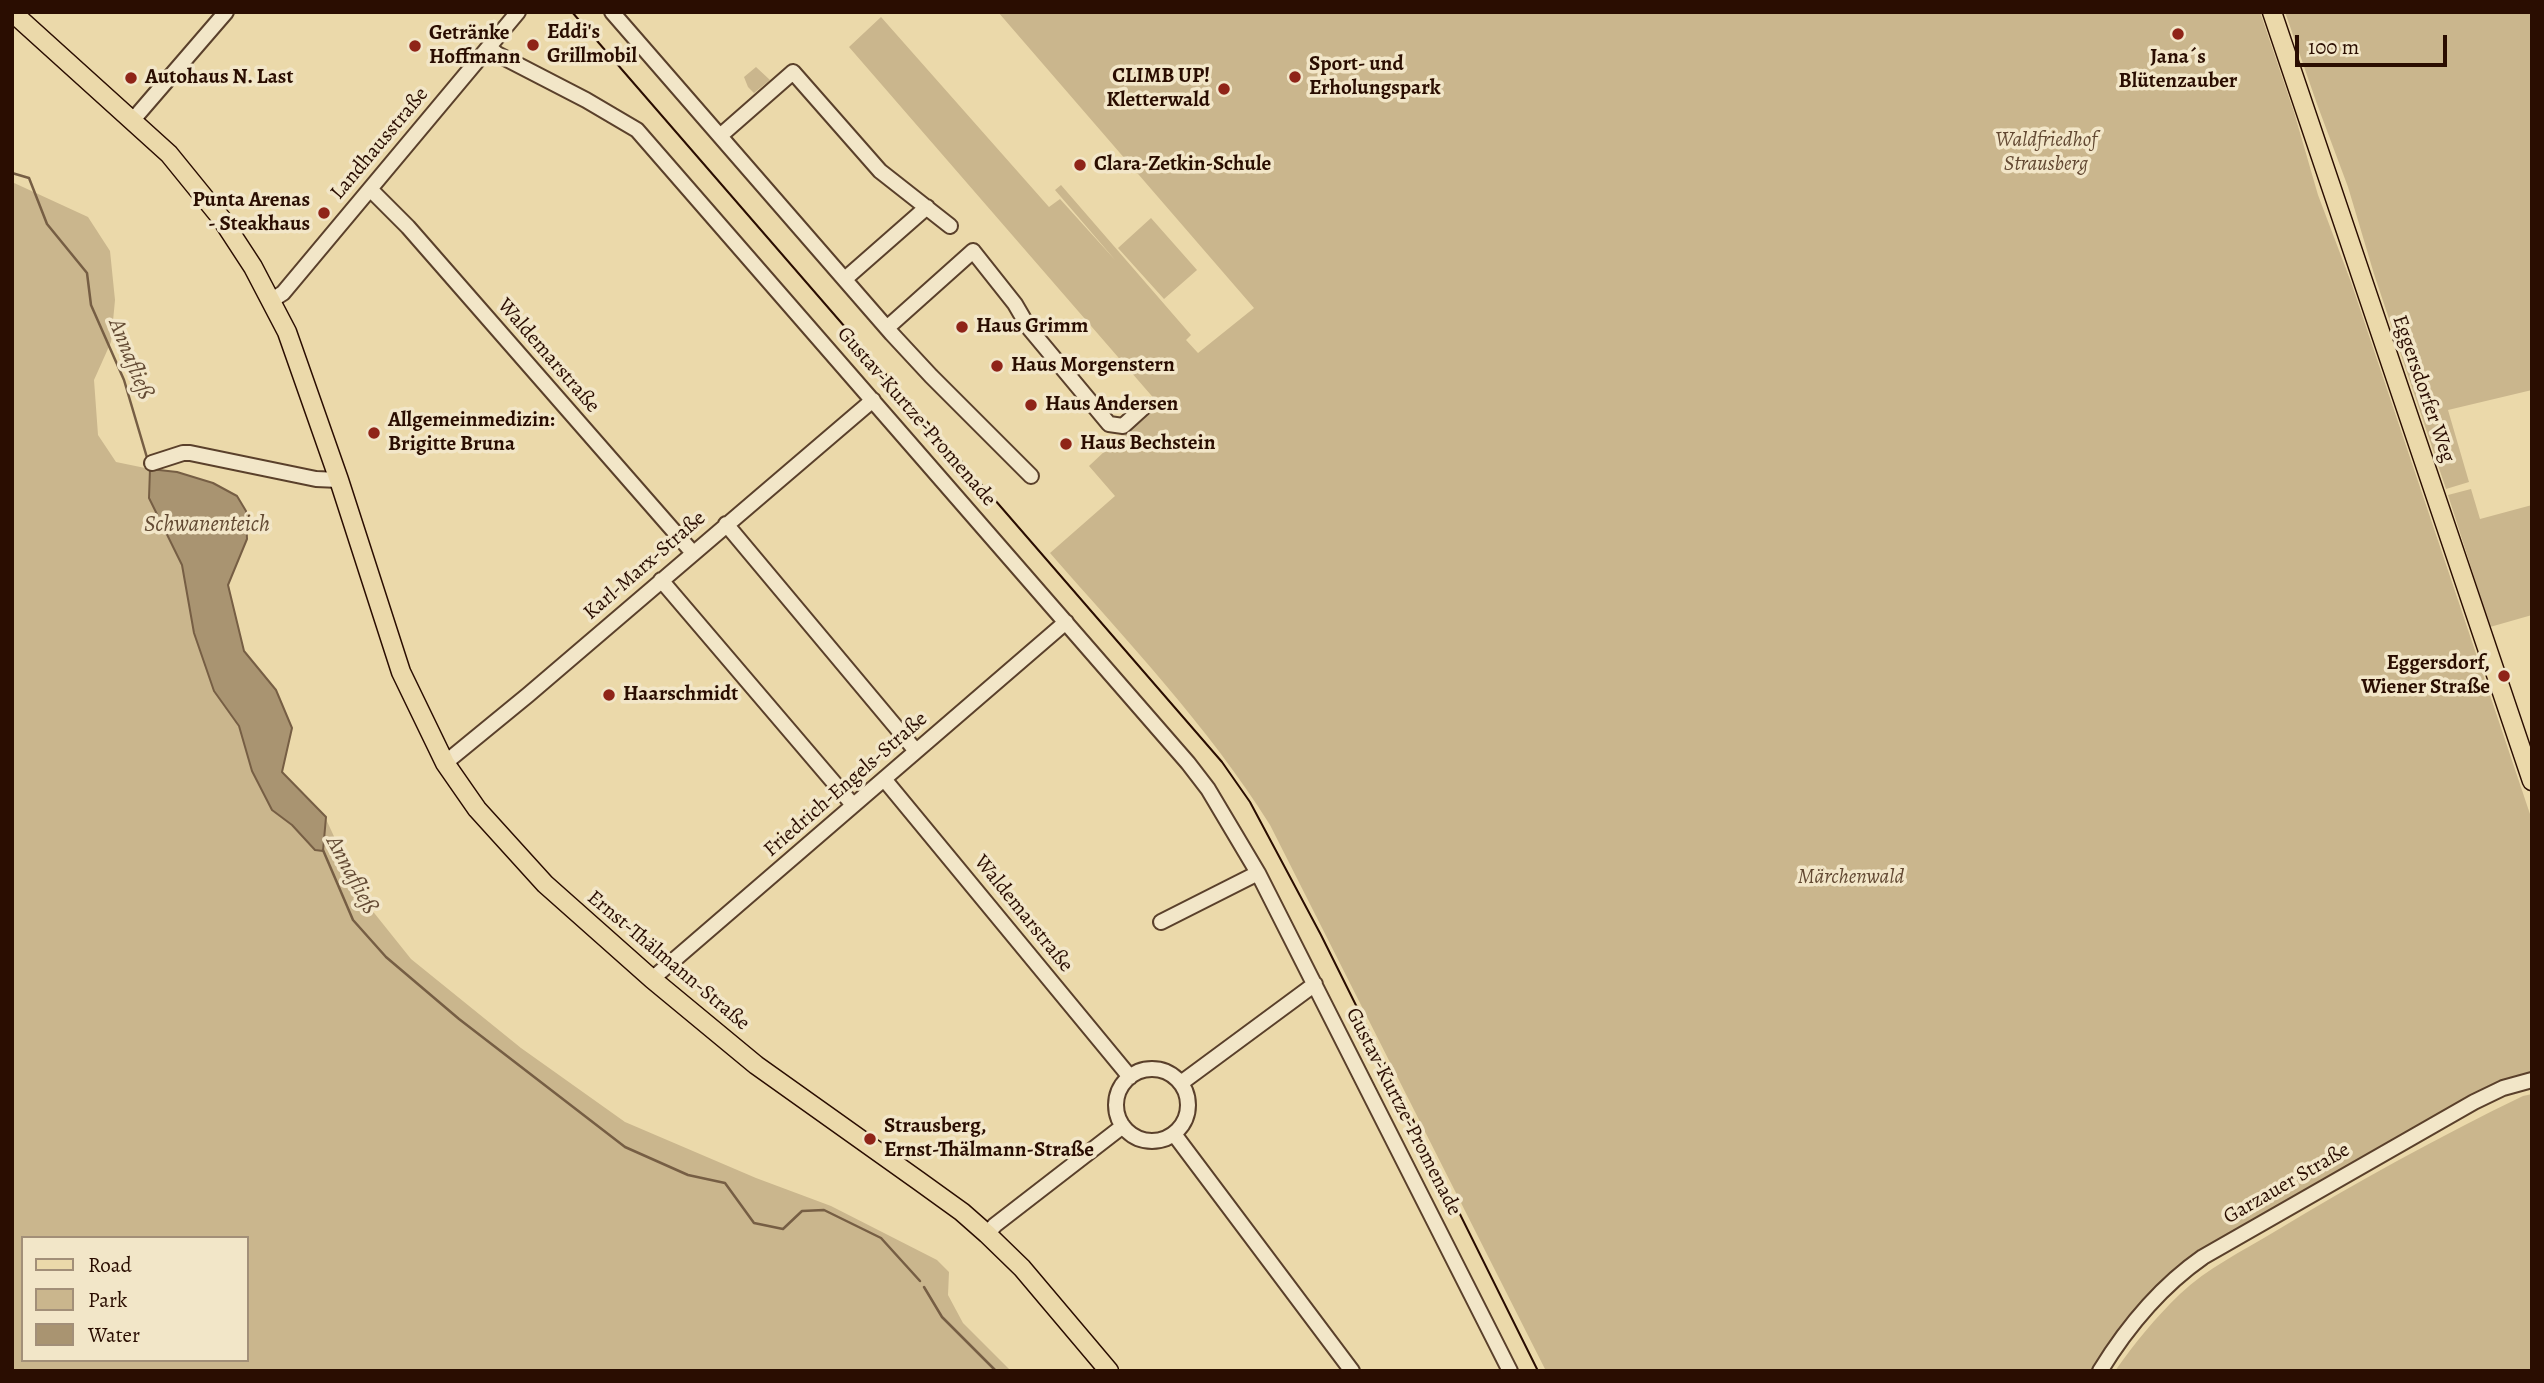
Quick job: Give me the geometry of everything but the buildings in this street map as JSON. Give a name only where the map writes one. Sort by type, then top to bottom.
[{"type":"main road","name":"Ernst-Thälmann-Straße","points":[[12,12],[169,154],[204,195],[272,300],[288,332],[401,672],[445,763],[477,809],[545,884],[652,979],[756,1065],[962,1212],[1022,1268],[1109,1371]]},
{"type":"main road","name":"Eggersdorfer Weg","points":[[2272,12],[2524,734],[2532,781]]},
{"type":"street","points":[[132,121],[226,12]]},
{"type":"street","name":"Landhausstraße","points":[[272,300],[283,293],[518,12]]},
{"type":"street","name":"Gustav-Kurtze-Promenade","points":[[612,12],[931,376],[1031,476]]},
{"type":"street","name":"Gustav-Kurtze-Promenade","points":[[489,47],[497,54],[637,130],[1201,780],[1258,873],[1510,1371]]},
{"type":"street","points":[[720,135],[793,72],[880,171],[950,226]]},
{"type":"street","name":"Waldemarstraße","points":[[370,189],[408,227],[693,553]]},
{"type":"street","points":[[845,279],[927,207]]},
{"type":"street","name":"Gustav-Kurtze-Promenade","points":[[888,327],[972,251],[1015,304],[1029,328],[1109,424],[1123,426],[1145,406]]},
{"type":"street","name":"Karl-Marx-Straße","points":[[445,763],[873,400]]},
{"type":"street","points":[[152,463],[190,453],[316,479],[339,480]]},
{"type":"street","points":[[726,524],[916,751]]},
{"type":"street","points":[[661,580],[853,805]]},
{"type":"street","name":"Friedrich-Engels-Straße","points":[[652,979],[1066,622]]},
{"type":"street","name":"Waldemarstraße","points":[[884,779],[1130,1076]]},
{"type":"street","points":[[1161,922],[1258,873]]},
{"type":"street","points":[[1181,1083],[1304,989],[1315,984]]},
{"type":"street","points":[[1154,1069],[1169,1073],[1181,1083],[1189,1103],[1182,1125],[1174,1134],[1153,1141],[1141,1140],[1123,1126],[1116,1105],[1123,1084],[1130,1076],[1139,1071],[1154,1069]]},
{"type":"street","name":"Garzauer Straße","points":[[2100,1371],[2117,1343],[2144,1310],[2180,1273],[2203,1257],[2474,1102],[2503,1088],[2532,1080]]},
{"type":"street","points":[[986,1234],[1123,1126]]},
{"type":"street","points":[[1174,1134],[1352,1371]]},
{"type":"green space","name":"Märchenwald","points":[[998,12],[2260,12],[2294,112],[2318,195],[2351,282],[2532,820],[2532,1075],[2200,1254],[2097,1371],[1546,1371],[1270,825],[1246,788],[1193,719],[1050,553],[1115,496],[1089,466],[1157,402],[849,47],[881,17],[1049,207],[1060,199],[1116,261],[1055,190],[1061,185],[1191,335],[1186,340],[1198,353],[1254,308]]},
{"type":"green space","points":[[2285,12],[2532,12],[2532,390],[2448,410],[2469,482],[2446,489],[2374,274],[2348,187]]},
{"type":"green space","points":[[756,67],[770,80],[754,93],[744,77]]},
{"type":"green space","points":[[12,182],[88,217],[110,251],[115,300],[111,342],[94,380],[98,435],[116,462],[150,469],[167,533],[182,565],[194,633],[214,691],[239,726],[252,771],[272,810],[292,825],[314,849],[323,850],[325,817],[363,899],[411,959],[521,1048],[625,1122],[756,1178],[831,1206],[937,1260],[949,1272],[948,1295],[963,1323],[1011,1371],[12,1371]]},
{"type":"green space","points":[[1151,218],[1197,270],[1164,299],[1118,248]]},
{"type":"green space","points":[[2471,489],[2480,519],[2532,505],[2532,615],[2490,627],[2448,495]]},
{"type":"green space","points":[[2532,1094],[2532,1371],[2115,1371],[2171,1303],[2213,1268],[2397,1161],[2523,1096]]},
{"type":"water","name":"Schwanenteich","points":[[150,469],[177,472],[213,483],[237,496],[246,511],[247,539],[228,585],[244,651],[276,690],[292,728],[282,772],[326,817],[323,851],[315,850],[292,825],[272,810],[252,771],[239,726],[214,691],[194,633],[182,565],[149,498]]},
{"type":"waterway","name":"Annafließ","points":[[12,173],[29,178],[47,224],[87,273],[91,305],[124,380],[148,461]]},
{"type":"waterway","name":"Annafließ","points":[[323,850],[353,920],[386,957],[459,1019],[625,1147],[688,1175],[725,1183],[754,1223],[783,1229],[802,1211],[824,1210],[881,1238],[920,1281]]},
{"type":"waterway","name":"Annafließ","points":[[924,1287],[942,1317],[996,1371]]},
{"type":"tram line","points":[[572,12],[1222,762],[1250,802],[1321,935],[1538,1371]]},
{"type":"place","name":"Jana´s Blütenzauber","points":[[2178,34]]},
{"type":"place","name":"Eddi's Grillmobil","points":[[533,45]]},
{"type":"place","name":"Getränke Hoffmann","points":[[415,46]]},
{"type":"place","name":"Sport- und Erholungspark","points":[[1295,77]]},
{"type":"place","name":"Autohaus N. Last","points":[[131,78]]},
{"type":"place","name":"CLIMB UP! Kletterwald","points":[[1224,89]]},
{"type":"place","name":"Clara-Zetkin-Schule","points":[[1080,165]]},
{"type":"place","name":"Punta Arenas - Steakhaus","points":[[324,213]]},
{"type":"place","name":"Haus Grimm","points":[[962,327]]},
{"type":"place","name":"Haus Morgenstern","points":[[997,366]]},
{"type":"place","name":"Haus Andersen","points":[[1031,405]]},
{"type":"place","name":"Allgemeinmedizin: Brigitte Bruna","points":[[374,433]]},
{"type":"place","name":"Haus Bechstein","points":[[1066,444]]},
{"type":"place","name":"Eggersdorf, Wiener Straße","points":[[2504,676]]},
{"type":"place","name":"Haarschmidt","points":[[609,695]]},
{"type":"place","name":"Strausberg, Ernst-Thälmann-Straße","points":[[870,1139]]},
{"type":"park label","name":"Waldfriedhof Strausberg","points":[[2046,153]]}]
